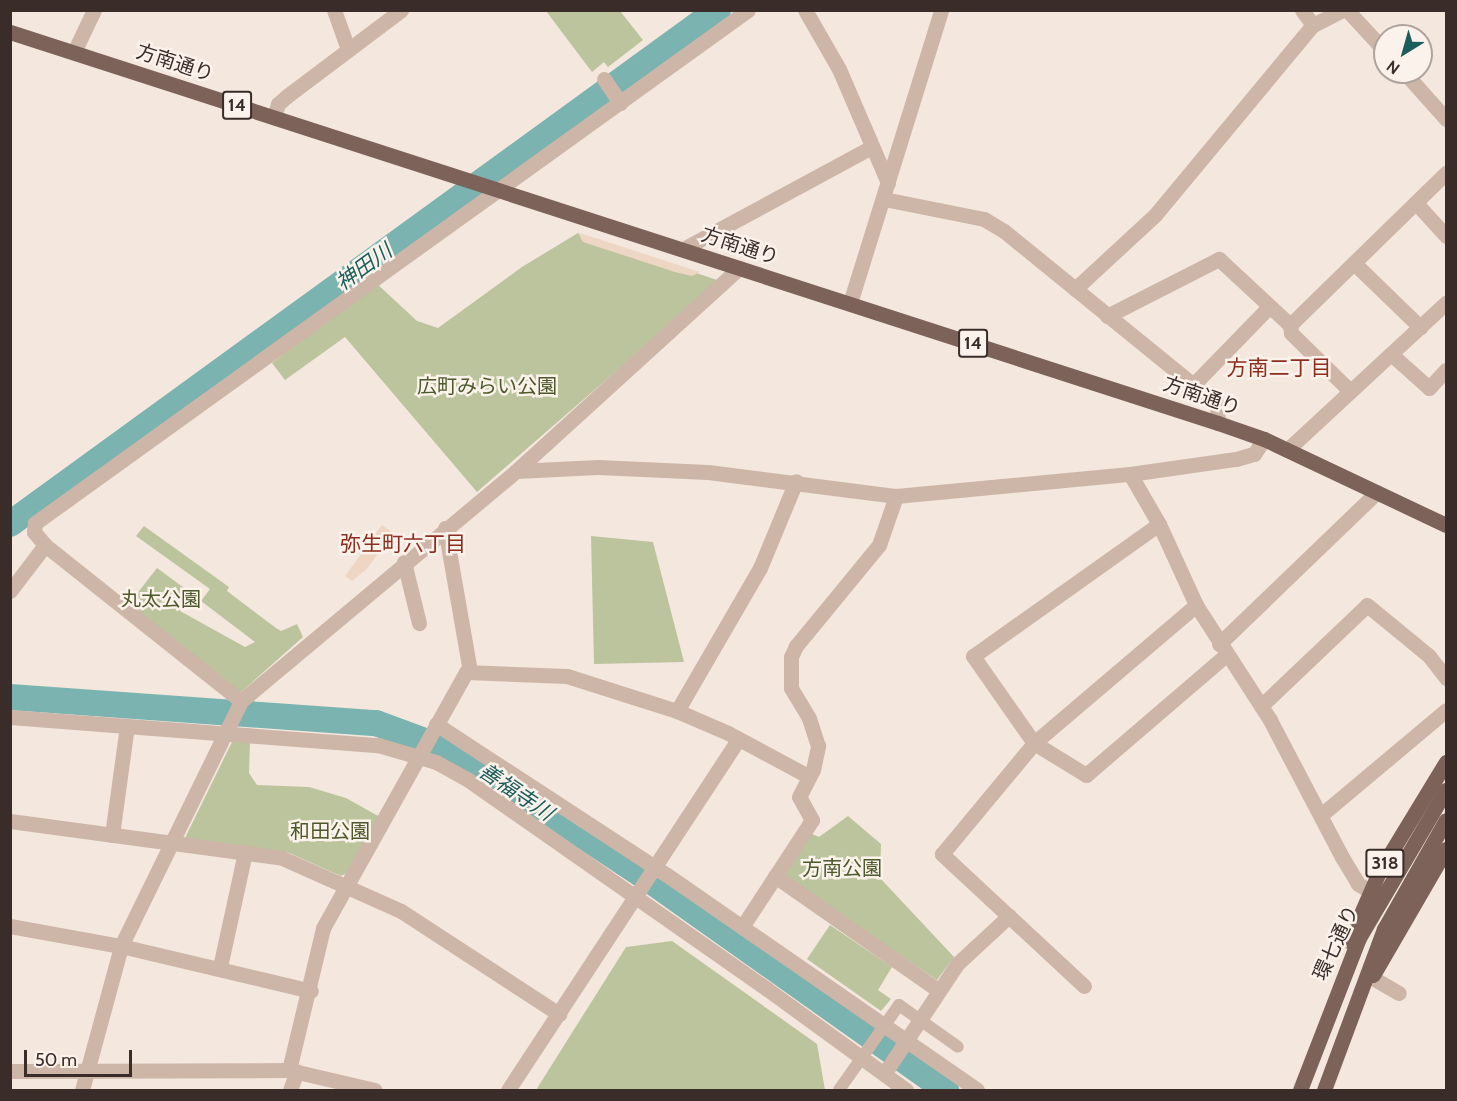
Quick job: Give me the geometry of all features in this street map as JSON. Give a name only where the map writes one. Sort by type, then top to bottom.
[{"type":"main road","name":"方南通り","points":[[10,33],[1218,423],[1264,439],[1446,525]]},
{"type":"main road","name":"318","points":[[1343,973],[1351,932],[1370,891],[1446,762]]},
{"type":"main road","name":"環七通り","points":[[1300,1090],[1343,973],[1384,892],[1446,790]]},
{"type":"main road","name":"環七通り","points":[[1324,1090],[1359,994],[1398,899],[1446,820]]},
{"type":"main road","name":"318","points":[[1359,994],[1446,849]]},
{"type":"street","points":[[74,52],[94,10]]},
{"type":"street","points":[[334,10],[348,49]]},
{"type":"street","points":[[274,117],[278,104],[401,10]]},
{"type":"street","points":[[240,704],[45,545],[34,532],[35,523],[618,100],[748,10]]},
{"type":"street","points":[[806,10],[839,69],[888,183]]},
{"type":"street","points":[[850,303],[941,10]]},
{"type":"street","points":[[1302,10],[1313,25]]},
{"type":"street","points":[[1075,289],[1155,214],[1313,25],[1344,10],[1373,39]]},
{"type":"street","points":[[604,79],[618,100]]},
{"type":"street","points":[[1415,84],[1446,119]]},
{"type":"street","points":[[683,249],[872,147]]},
{"type":"street","points":[[1290,325],[1446,173]]},
{"type":"street","points":[[884,199],[984,219],[1217,404],[1218,423]]},
{"type":"street","points":[[1416,203],[1446,236]]},
{"type":"street","points":[[1107,316],[1219,259],[1290,325],[1291,333],[1350,391]]},
{"type":"street","points":[[1355,264],[1420,327]]},
{"type":"street","points":[[82,1090],[121,946],[240,704],[404,562],[516,471],[739,268]]},
{"type":"street","points":[[1287,450],[1446,303]]},
{"type":"street","points":[[1194,384],[1269,307]]},
{"type":"street","points":[[1391,354],[1429,388],[1446,370]]},
{"type":"street","points":[[516,471],[598,467],[796,481],[896,496],[1130,474],[1254,454],[1264,439]]},
{"type":"street","points":[[1130,474],[1159,524],[1196,605],[1222,650],[1261,706],[1358,884],[1370,891]]},
{"type":"street","points":[[678,711],[760,568],[796,481]]},
{"type":"street","points":[[1159,524],[973,656],[1034,743],[1086,775],[1222,650],[1377,492]]},
{"type":"street","points":[[742,927],[812,820],[799,797],[815,765],[818,746],[809,718],[791,688],[791,657],[796,646],[879,545],[896,496]]},
{"type":"street","points":[[445,528],[470,671]]},
{"type":"street","points":[[10,591],[45,545]]},
{"type":"street","points":[[404,562],[419,623]]},
{"type":"street","points":[[1084,986],[942,854],[1034,743],[1196,605]]},
{"type":"street","points":[[1261,706],[1367,605],[1429,656],[1446,678]]},
{"type":"street","points":[[290,1090],[323,928],[422,754],[458,681],[470,671],[557,674],[678,711],[739,739],[808,776]]},
{"type":"street","points":[[1321,815],[1446,710]]},
{"type":"street","points":[[10,717],[227,731],[378,745],[422,754],[467,779],[638,896],[886,1071],[906,1090]]},
{"type":"street","points":[[112,835],[127,726]]},
{"type":"street","points":[[434,728],[487,754],[654,872],[742,927],[904,1045],[977,1090]]},
{"type":"street","points":[[508,1090],[654,872],[739,739]]},
{"type":"street","points":[[10,821],[282,858],[401,911],[559,1014]]},
{"type":"street","points":[[220,967],[245,852]]},
{"type":"street","points":[[775,876],[939,991]]},
{"type":"street","points":[[886,1071],[957,964],[1009,916]]},
{"type":"street","points":[[10,926],[220,967],[311,991]]},
{"type":"street","points":[[1371,977],[1399,993]]},
{"type":"street","points":[[840,1090],[899,1005],[958,1047]]},
{"type":"street","points":[[10,1071],[293,1071],[375,1090]]},
{"type":"green space","points":[[546,11],[620,11],[643,40],[608,67],[604,62],[592,72]]},
{"type":"green space","name":"広町みらい公園","points":[[578,233],[720,281],[477,492],[345,337],[285,380],[272,363],[375,282],[417,321],[438,328],[522,267]]},
{"type":"green space","name":"丸太公園","points":[[144,526],[229,587],[227,591],[276,628],[281,631],[297,624],[303,637],[240,693],[129,604],[157,568],[191,593],[180,611],[245,647],[255,642],[201,601],[210,589],[136,536]]},
{"type":"green space","points":[[591,536],[653,542],[684,662],[594,664]]},
{"type":"green space","name":"和田公園","points":[[250,741],[249,773],[257,785],[309,787],[346,798],[380,817],[347,873],[341,876],[287,852],[185,838],[232,742]]},
{"type":"green space","name":"方南公園","points":[[848,816],[881,844],[880,878],[954,957],[937,980],[782,875],[810,833],[819,837]]},
{"type":"green space","points":[[830,925],[892,967],[878,990],[891,999],[881,1011],[807,959]]},
{"type":"green space","points":[[672,941],[817,1044],[825,1090],[536,1090],[626,947]]},
{"type":"shaded area","points":[[578,233],[700,272],[692,276],[675,272],[583,242]]},
{"type":"shaded area","points":[[382,525],[393,533],[367,569],[352,581],[345,576]]},
{"type":"waterway","name":"神田川","points":[[10,524],[718,10]]},
{"type":"waterway","name":"善福寺川","points":[[10,697],[376,723],[441,747],[474,764],[641,874],[946,1090]]},
{"type":"district","name":"方南二丁目","points":[[1279,368]]},
{"type":"district","name":"弥生町六丁目","points":[[403,544]]}]
